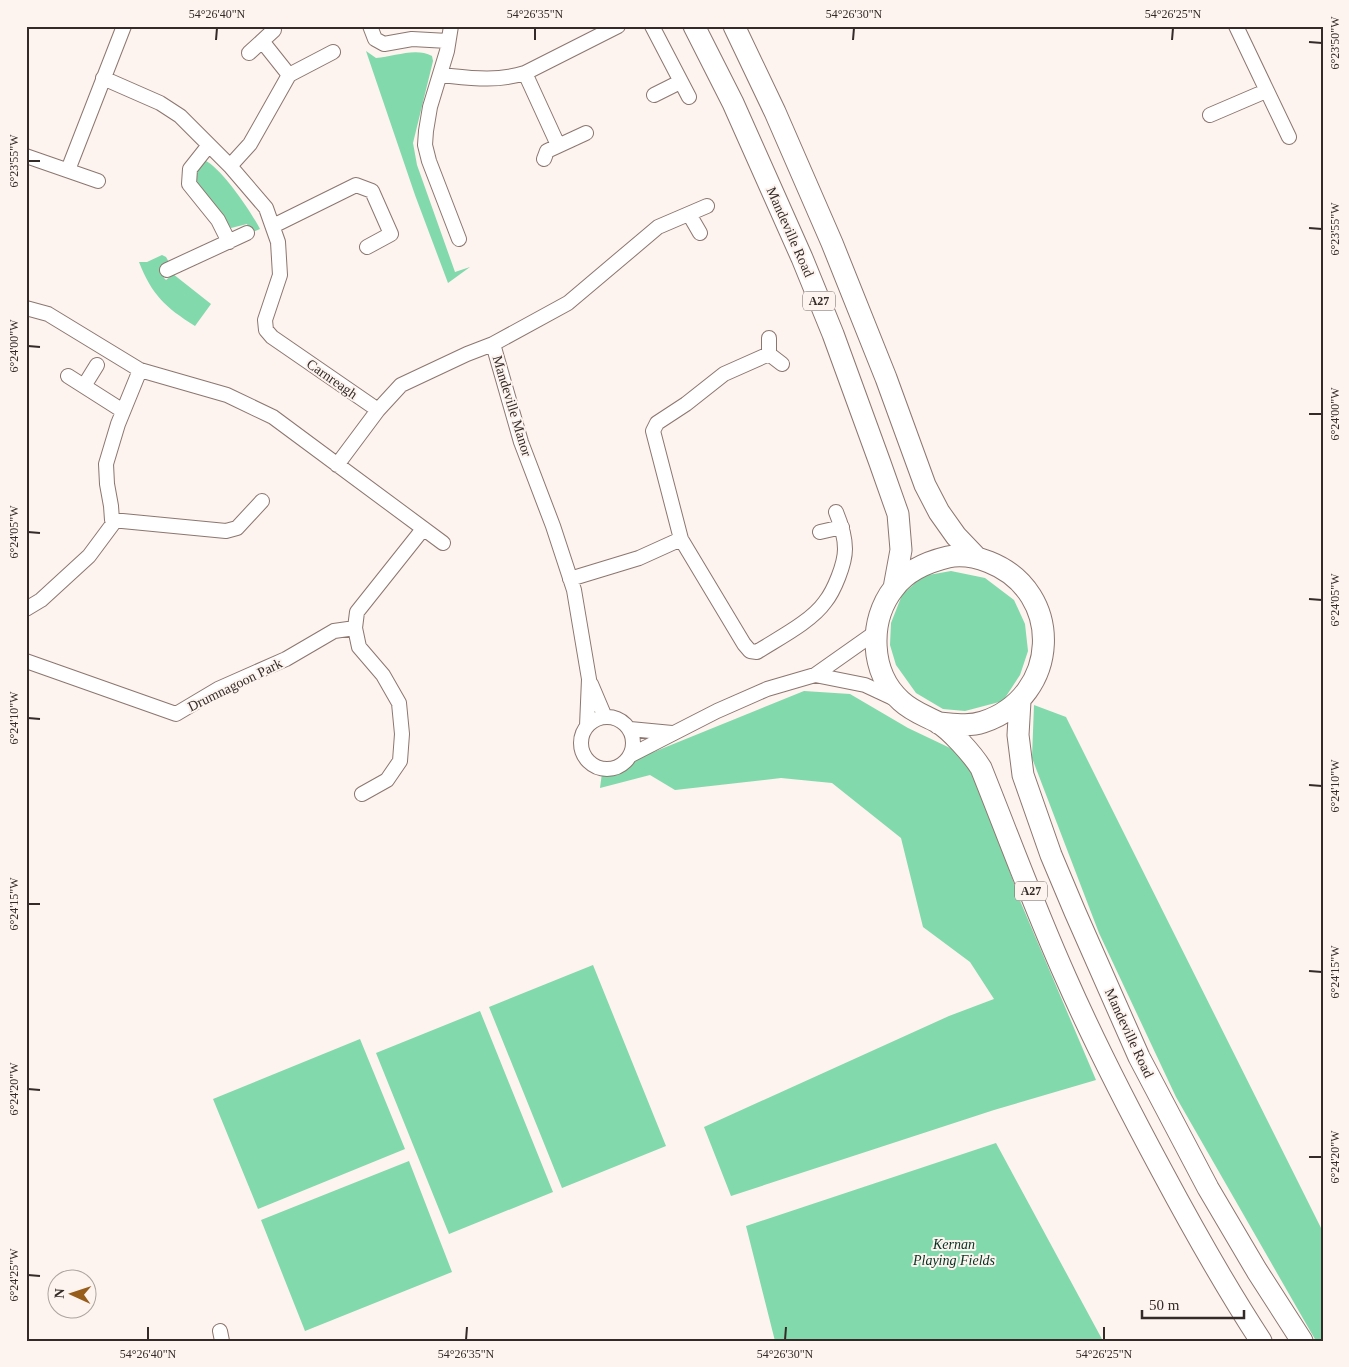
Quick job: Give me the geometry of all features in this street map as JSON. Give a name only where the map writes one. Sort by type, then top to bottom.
[{"type":"main road","name":"Mandeville Road","points":[[694,26],[733,103],[802,258],[833,334],[880,463],[898,514],[901,550],[894,588]]},
{"type":"main road","name":"A27","points":[[734,26],[775,112],[832,243],[926,485],[939,512],[956,536],[977,558]]},
{"type":"main road","name":"A27","points":[[954,556],[977,558],[1003,568],[1024,586],[1036,603],[1043,623],[1044,644],[1040,666],[1031,686],[1020,701],[1002,714],[982,722],[960,725],[938,722],[918,714],[900,701],[880,670],[876,651],[876,632],[881,608],[894,588],[911,572],[931,561],[954,556]]},
{"type":"main road","name":"Mandeville Road","points":[[1020,701],[1018,735],[1023,775],[1054,863],[1139,1056],[1208,1188],[1302,1341]]},
{"type":"main road","name":"A27","points":[[938,722],[972,754],[981,768],[1065,978],[1109,1070],[1186,1216],[1261,1341]]},
{"type":"street","points":[[68,170],[124,26]]},
{"type":"street","points":[[370,26],[376,39],[384,44],[412,39],[448,41]]},
{"type":"street","points":[[450,26],[441,75],[430,107],[425,145],[429,161],[459,239]]},
{"type":"street","points":[[441,75],[493,80],[525,73],[618,26]]},
{"type":"street","points":[[652,26],[689,98]]},
{"type":"street","points":[[1236,26],[1289,137]]},
{"type":"street","points":[[249,53],[274,30]]},
{"type":"street","points":[[262,41],[289,75]]},
{"type":"street","points":[[230,166],[250,144],[289,75],[333,52]]},
{"type":"street","points":[[525,73],[558,145]]},
{"type":"street","name":"Carnreagh","points":[[103,78],[160,102],[180,116],[230,166],[266,208],[278,242],[280,276],[265,320],[266,330],[272,337],[378,410]]},
{"type":"street","points":[[654,95],[680,82]]},
{"type":"street","points":[[1210,116],[1266,91]]},
{"type":"street","points":[[544,159],[547,151],[586,133]]},
{"type":"street","points":[[209,145],[190,169],[189,184],[218,220],[229,242]]},
{"type":"street","points":[[26,156],[98,181]]},
{"type":"street","points":[[272,226],[356,186],[372,192],[391,234],[367,247]]},
{"type":"street","name":"Mandeville Manor","points":[[707,206],[658,227],[568,303],[493,344],[521,442],[553,526],[574,590],[589,679],[587,726],[581,742],[582,752],[592,766],[610,770],[619,768],[631,755],[717,711],[767,690],[815,675],[876,632]]},
{"type":"street","points":[[689,214],[700,233]]},
{"type":"street","points":[[167,270],[247,233]]},
{"type":"street","points":[[26,308],[48,314],[140,370],[227,395],[273,417],[443,543]]},
{"type":"street","points":[[769,338],[769,354]]},
{"type":"street","points":[[337,465],[378,410],[401,385],[493,344]]},
{"type":"street","points":[[769,354],[782,364]]},
{"type":"street","points":[[769,354],[724,374],[686,404],[657,422],[653,431],[681,539],[750,651],[757,652],[803,622],[824,603],[837,580],[845,551],[842,527],[836,512]]},
{"type":"street","points":[[84,386],[97,365]]},
{"type":"street","points":[[140,370],[123,411],[106,464],[112,520],[226,531],[237,528],[262,501]]},
{"type":"street","points":[[68,376],[123,411]]},
{"type":"street","points":[[26,609],[41,600],[89,556],[115,521]]},
{"type":"street","points":[[820,532],[842,527]]},
{"type":"street","points":[[362,794],[387,780],[400,761],[402,734],[399,703],[383,675],[359,647],[355,628],[357,612],[424,528]]},
{"type":"street","points":[[570,579],[640,558],[681,539]]},
{"type":"street","name":"Drumnagoon Park","points":[[26,661],[176,714],[218,689],[286,659],[334,631],[355,628]]},
{"type":"street","name":"Mandeville Manor","points":[[815,675],[865,685],[900,701]]},
{"type":"street","name":"Mandeville Manor","points":[[589,679],[605,717]]},
{"type":"street","points":[[587,726],[598,718],[605,717],[619,720],[630,729],[634,746],[631,755]]},
{"type":"street","points":[[630,729],[672,733]]},
{"type":"green space","points":[[366,51],[376,58],[412,52],[425,53],[432,56],[433,61],[413,143],[417,165],[455,272],[470,267],[448,283],[415,195]]},
{"type":"green space","points":[[204,160],[219,171],[243,202],[260,229],[250,233],[247,224],[231,228],[194,178],[194,168]]},
{"type":"green space","points":[[162,255],[166,257],[170,264],[163,274],[166,280],[173,274],[211,304],[195,326],[175,313],[161,299],[149,283],[139,262],[147,262]]},
{"type":"green space","points":[[951,571],[985,578],[1014,600],[1025,624],[1028,651],[1020,675],[1003,701],[965,711],[943,709],[916,693],[896,665],[890,645],[891,623],[902,595],[923,576]]},
{"type":"green space","points":[[804,691],[850,694],[908,728],[969,757],[1021,903],[1096,1080],[994,1110],[731,1196],[704,1127],[949,1016],[994,999],[970,962],[923,927],[901,838],[832,783],[781,778],[675,790],[650,775],[600,788],[602,773]]},
{"type":"green space","points":[[1034,705],[1066,717],[1323,1232],[1323,1341],[1316,1341],[1176,1097],[1099,933],[1032,758]]},
{"type":"green space","points":[[593,965],[666,1146],[562,1188],[489,1007]]},
{"type":"green space","points":[[480,1011],[553,1192],[449,1234],[376,1053]]},
{"type":"green space","points":[[360,1039],[405,1149],[258,1209],[213,1099]]},
{"type":"green space","name":"Kernan Playing Fields","points":[[996,1143],[1103,1341],[775,1341],[746,1226]]},
{"type":"green space","points":[[409,1161],[452,1272],[305,1331],[261,1220]]}]
